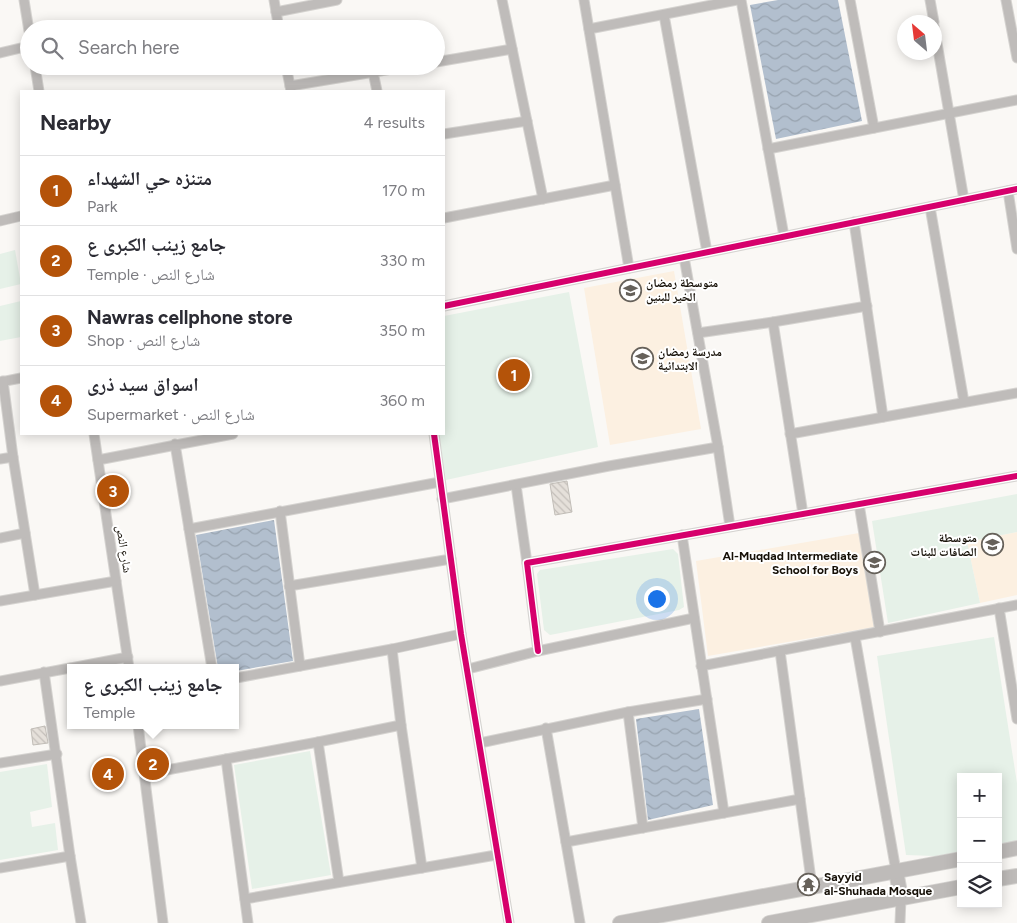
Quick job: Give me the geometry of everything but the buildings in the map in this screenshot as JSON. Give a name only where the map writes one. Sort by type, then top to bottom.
[{"type":"main road","points":[[1002,851],[1017,848]]},
{"type":"main road","points":[[620,923],[957,860]]},
{"type":"main road","points":[[896,871],[901,898]]},
{"type":"main road","points":[[1002,878],[1017,876]]},
{"type":"main road","points":[[769,923],[818,919],[901,898],[957,888]]},
{"type":"street","points":[[24,0],[27,20]]},
{"type":"street","points":[[274,0],[277,20]]},
{"type":"street","points":[[276,12],[337,0]]},
{"type":"street","points":[[502,0],[543,199]]},
{"type":"street","points":[[584,0],[629,268]]},
{"type":"street","points":[[589,29],[737,0]]},
{"type":"street","points":[[741,0],[784,236]]},
{"type":"street","points":[[850,0],[874,128]]},
{"type":"street","points":[[930,0],[933,15]]},
{"type":"street","points":[[1006,0],[1017,58]]},
{"type":"street","points":[[664,15],[708,252]]},
{"type":"street","points":[[0,53],[20,48]]},
{"type":"street","points":[[445,60],[512,49]]},
{"type":"street","points":[[940,60],[964,200]]},
{"type":"street","points":[[36,75],[39,90]]},
{"type":"street","points":[[288,75],[290,89],[358,75]]},
{"type":"street","points":[[374,75],[377,90]]},
{"type":"street","points":[[768,149],[1017,100]]},
{"type":"street","points":[[445,134],[527,121]]},
{"type":"street","points":[[445,218],[615,185]]},
{"type":"street","points":[[445,306],[1013,190],[1017,249]]},
{"type":"street","points":[[930,207],[964,402]]},
{"type":"street","points":[[0,221],[20,216]]},
{"type":"street","points":[[854,222],[883,417]]},
{"type":"street","points":[[684,257],[730,526]]},
{"type":"street","points":[[698,333],[867,306]]},
{"type":"street","points":[[773,322],[803,514]]},
{"type":"street","points":[[20,378],[2,381],[35,595]]},
{"type":"street","points":[[790,434],[1017,393]]},
{"type":"street","name":"شارع النص","points":[[94,435],[129,664]]},
{"type":"street","points":[[98,460],[227,435]]},
{"type":"street","points":[[434,435],[461,634],[480,744],[496,855],[509,923]]},
{"type":"street","points":[[175,444],[211,664]]},
{"type":"street","points":[[442,499],[609,466],[718,447]]},
{"type":"street","points":[[0,460],[13,457]]},
{"type":"street","points":[[528,563],[1017,476]]},
{"type":"street","points":[[189,529],[440,482]]},
{"type":"street","points":[[516,485],[528,563],[538,651]]},
{"type":"street","points":[[859,504],[880,632]]},
{"type":"street","points":[[280,511],[300,666]]},
{"type":"street","points":[[0,538],[25,533]]},
{"type":"street","points":[[682,535],[724,813]]},
{"type":"street","points":[[289,586],[451,559]]},
{"type":"street","points":[[0,602],[116,581]]},
{"type":"street","points":[[701,666],[1017,605]]},
{"type":"street","points":[[999,608],[1017,719]]},
{"type":"street","points":[[468,669],[538,651],[694,618]]},
{"type":"street","points":[[239,677],[461,634]]},
{"type":"street","points":[[855,637],[896,871]]},
{"type":"street","points":[[392,649],[422,868]]},
{"type":"street","points":[[780,651],[812,887]]},
{"type":"street","points":[[94,664],[128,658]]},
{"type":"street","points":[[0,681],[67,669]]},
{"type":"street","points":[[44,672],[81,923]]},
{"type":"street","points":[[480,744],[546,728],[707,699]]},
{"type":"street","points":[[628,712],[643,828]]},
{"type":"street","points":[[145,774],[401,725]]},
{"type":"street","points":[[546,728],[580,923]]},
{"type":"street","points":[[139,729],[160,922]]},
{"type":"street","points":[[318,742],[339,882]]},
{"type":"street","points":[[0,763],[56,754]]},
{"type":"street","points":[[226,759],[248,923]]},
{"type":"street","points":[[566,842],[800,799]]},
{"type":"street","points":[[245,899],[496,855]]},
{"type":"street","points":[[0,868],[70,856]]},
{"type":"street","points":[[900,923],[901,898]]},
{"type":"shaded area","points":[[15,250],[20,284],[0,289],[0,254]]},
{"type":"shaded area","name":"مدرسة رمضان الابتدائية","points":[[674,271],[701,429],[610,445],[584,288]]},
{"type":"shaded area","points":[[569,292],[598,447],[446,480],[439,435],[445,435],[445,316]]},
{"type":"shaded area","points":[[20,301],[20,337],[0,341],[0,306]]},
{"type":"shaded area","points":[[1017,494],[1017,532],[967,542],[980,603],[888,623],[872,521]]},
{"type":"shaded area","points":[[1017,532],[1017,595],[980,603],[967,542]]},
{"type":"shaded area","points":[[859,533],[874,627],[708,656],[696,561]]},
{"type":"shaded area","points":[[673,549],[678,554],[684,607],[679,610],[550,635],[544,630],[537,574],[540,570]]},
{"type":"shaded area","points":[[994,637],[1017,783],[1017,840],[1002,846],[1002,773],[957,773],[957,857],[906,855],[877,656]]},
{"type":"shaded area","points":[[310,751],[331,875],[252,889],[234,765]]},
{"type":"shaded area","points":[[47,764],[52,807],[30,812],[32,827],[55,823],[58,850],[0,860],[0,772]]},
{"type":"water","points":[[778,0],[838,0],[862,121],[776,139],[750,5]]},
{"type":"water","points":[[274,520],[293,661],[239,670],[239,664],[217,664],[196,535]]},
{"type":"water","points":[[699,709],[713,805],[648,820],[636,719]]},
{"type":"cycle path","points":[[445,306],[1017,189]]},
{"type":"cycle path","points":[[434,435],[461,634],[509,923]]},
{"type":"cycle path","points":[[538,651],[527,563],[1017,476]]},
{"type":"place","name":"متوسطة رمضان الخير للبنين","points":[[630,290]]},
{"type":"place","name":"مدرسة رمضان الابتدائية","points":[[642,359]]},
{"type":"place","name":"متنزه حي الشهداء","points":[[514,375]]},
{"type":"place","name":"Nawras cellphone store","points":[[113,491]]},
{"type":"place","name":"متوسطة الصافات للبنات","points":[[993,545]]},
{"type":"place","name":"Al-Muqdad Intermediate School for Boys","points":[[874,563]]},
{"type":"place","name":"جامع زينب الكبرى ع","points":[[153,764]]},
{"type":"place","name":"اسواق سيد ذرى","points":[[108,774]]},
{"type":"place","name":"Sayyid al-Shuhada Mosque","points":[[808,884]]}]
